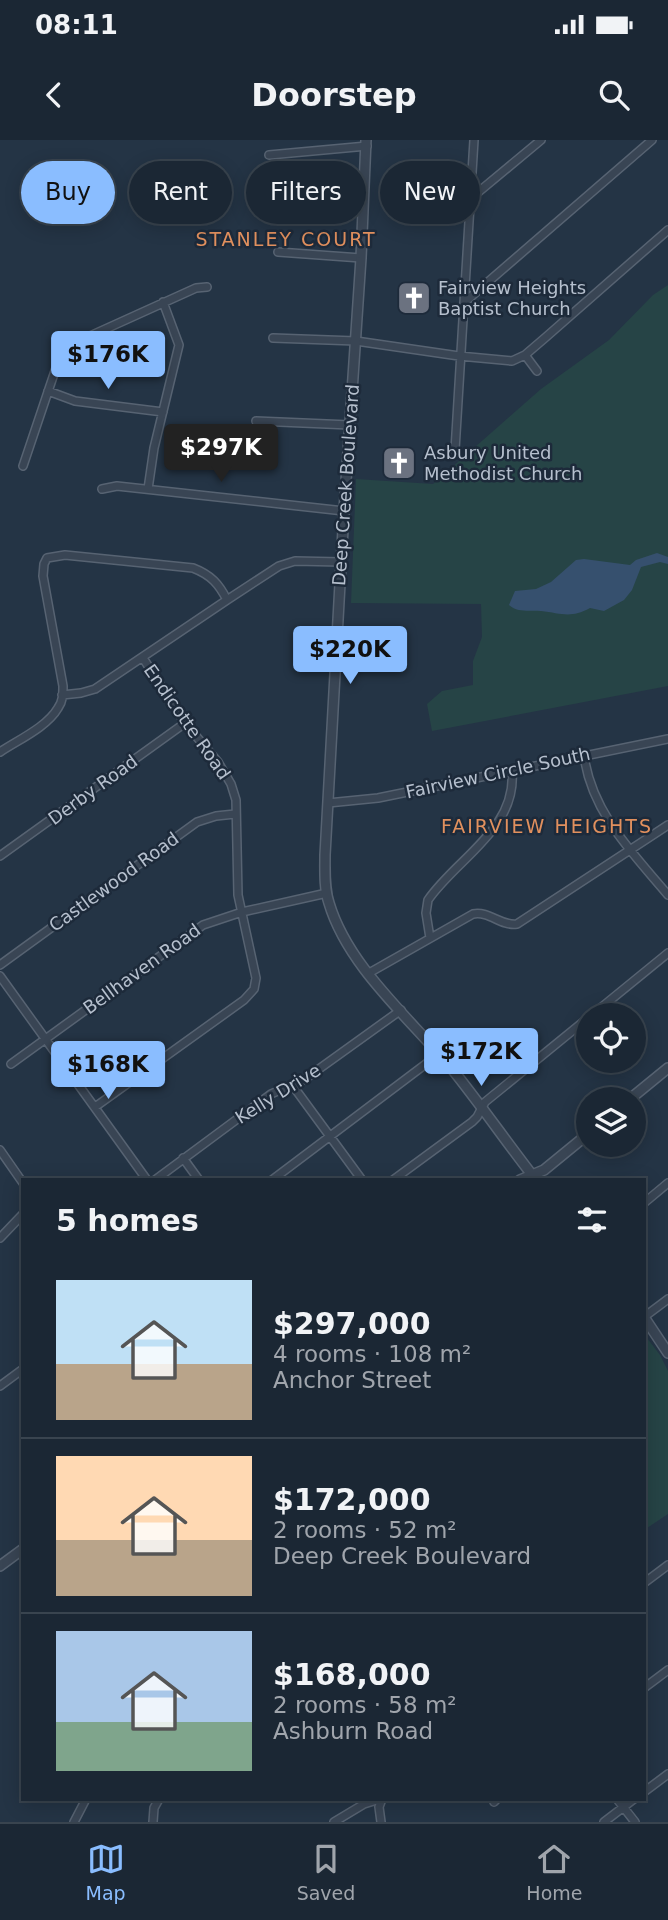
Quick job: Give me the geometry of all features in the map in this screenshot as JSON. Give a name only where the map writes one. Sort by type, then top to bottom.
[{"type":"street","points":[[473,161],[474,140]]},
{"type":"street","points":[[480,192],[541,140]]},
{"type":"street","points":[[466,301],[652,140]]},
{"type":"street","points":[[269,155],[367,143]]},
{"type":"street","name":"Deep Creek Boulevard","points":[[367,143],[325,855],[327,893],[348,945],[439,1054],[534,1177]]},
{"type":"street","points":[[455,450],[469,224]]},
{"type":"street","points":[[273,338],[356,341],[506,362],[518,359],[668,230]]},
{"type":"street","points":[[278,252],[361,258]]},
{"type":"street","points":[[23,466],[60,356],[68,346],[196,288],[207,288]]},
{"type":"street","points":[[148,489],[154,448],[179,345],[163,302]]},
{"type":"street","points":[[525,355],[537,371]]},
{"type":"street","points":[[48,391],[75,401],[163,412]]},
{"type":"street","points":[[256,421],[350,425]]},
{"type":"street","points":[[102,489],[117,486],[344,511]]},
{"type":"street","points":[[0,752],[58,710],[62,695],[43,576],[47,558],[65,555],[193,569],[206,573],[219,584],[227,600]]},
{"type":"street","points":[[62,695],[81,694],[95,689],[279,566],[295,561],[341,562]]},
{"type":"street","name":"Endicotte Road","points":[[95,1107],[244,1000],[254,989],[256,978],[237,884],[234,814],[236,800],[231,784],[143,658]]},
{"type":"street","name":"Derby Road","points":[[0,856],[186,723]]},
{"type":"street","name":"Fairview Circle South","points":[[328,803],[378,798],[668,738]]},
{"type":"street","points":[[584,755],[587,773],[598,803],[615,832],[668,895]]},
{"type":"street","points":[[430,937],[426,913],[428,900],[495,827],[512,793],[512,771]]},
{"type":"street","name":"Castlewood Road","points":[[0,965],[197,822],[234,814]]},
{"type":"street","points":[[369,973],[465,917],[480,912],[507,924],[517,924],[668,825]]},
{"type":"street","name":"Bellhaven Road","points":[[11,1064],[203,925],[242,912],[327,893]]},
{"type":"street","points":[[607,1003],[668,953]]},
{"type":"street","points":[[0,976],[146,1178]]},
{"type":"street","name":"Kelly Drive","points":[[158,1178],[271,1094],[293,1086],[401,1010]]},
{"type":"street","points":[[396,1178],[472,1122],[485,1102],[576,1028]]},
{"type":"street","points":[[275,1178],[439,1054]]},
{"type":"street","points":[[645,1087],[668,1068]]},
{"type":"street","points":[[293,1086],[360,1178]]},
{"type":"street","points":[[534,1177],[576,1144]]},
{"type":"street","points":[[0,1150],[21,1180]]},
{"type":"street","points":[[183,1158],[198,1178]]},
{"type":"street","points":[[646,1201],[668,1183]]},
{"type":"street","points":[[0,1238],[21,1216]]},
{"type":"street","points":[[646,1316],[668,1299]]},
{"type":"street","points":[[646,1320],[668,1353]]},
{"type":"street","points":[[0,1386],[21,1370]]},
{"type":"street","points":[[0,1566],[21,1550]]},
{"type":"street","points":[[646,1582],[668,1565]]},
{"type":"street","points":[[646,1686],[668,1670]]},
{"type":"street","points":[[646,1790],[668,1774]]},
{"type":"street","points":[[74,1822],[85,1801]]},
{"type":"street","points":[[153,1822],[154,1808],[158,1801]]},
{"type":"street","points":[[334,1822],[374,1801]]},
{"type":"street","points":[[380,1801],[381,1822]]},
{"type":"street","points":[[619,1801],[635,1822]]},
{"type":"street","points":[[604,1822],[632,1801]]},
{"type":"green space","points":[[668,285],[668,686],[432,731],[427,704],[442,691],[473,685],[473,661],[482,637],[481,604],[351,603],[356,479],[433,484],[541,389],[609,340],[653,295]]},
{"type":"green space","points":[[646,1337],[668,1371],[668,1514],[646,1529]]},
{"type":"water","points":[[657,553],[668,557],[668,564],[660,562],[641,567],[632,590],[624,600],[604,611],[590,608],[566,614],[520,610],[509,605],[515,591],[536,589],[551,582],[576,560],[630,565],[636,560]]},
{"type":"place","name":"Fairview Heights Baptist Church","points":[[414,298]]},
{"type":"place","name":"Asbury United Methodist Church","points":[[399,463]]},
{"type":"district","name":"STANLEY COURT","points":[[286,239]]},
{"type":"district","name":"FAIRVIEW HEIGHTS","points":[[547,826]]}]
